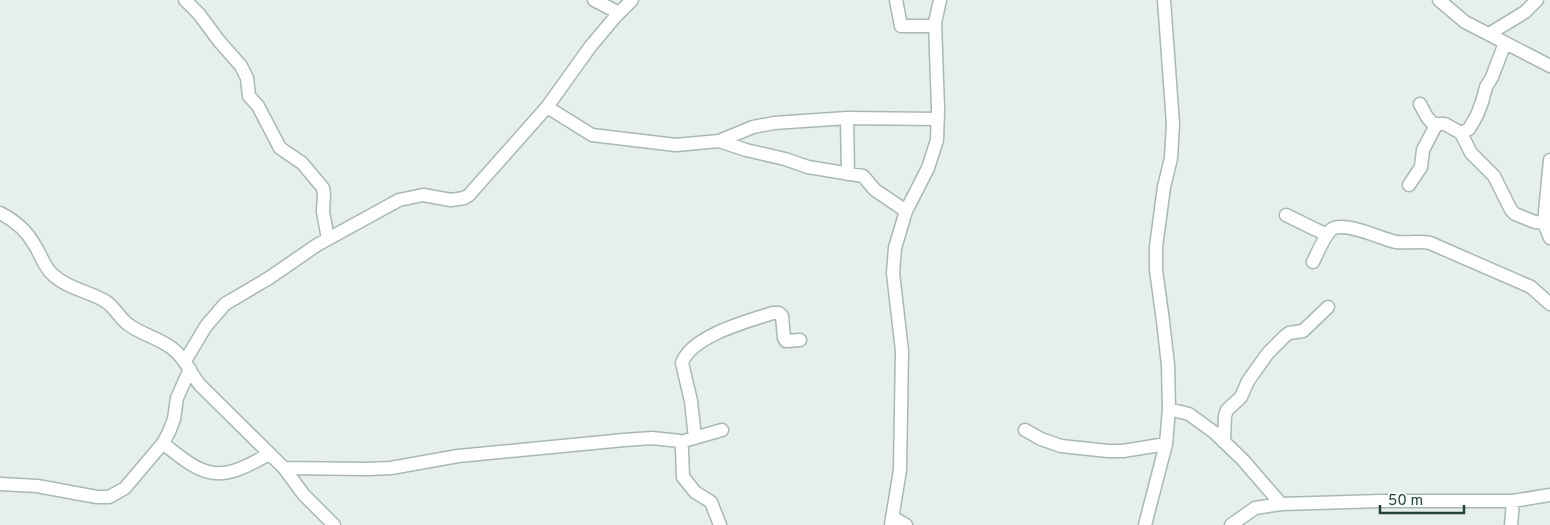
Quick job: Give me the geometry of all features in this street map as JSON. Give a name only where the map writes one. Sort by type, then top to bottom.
[{"type":"street","points":[[185,0],[199,14],[241,66],[247,78],[249,96],[258,106],[280,148],[302,163],[323,188],[323,212],[328,239]]},
{"type":"street","points":[[594,0],[619,13]]},
{"type":"street","points":[[0,484],[37,486],[96,497],[109,496],[125,488],[170,432],[187,365],[206,326],[224,304],[328,239],[399,200],[423,195],[451,200],[464,198],[476,189],[547,108],[590,47],[632,0]]},
{"type":"street","points":[[896,0],[901,26],[935,26]]},
{"type":"street","points":[[906,525],[891,521],[900,470],[902,351],[893,273],[895,248],[906,211],[928,168],[937,140],[935,26],[940,0]]},
{"type":"street","points":[[1145,525],[1166,444],[1169,409],[1165,339],[1156,270],[1156,248],[1164,187],[1171,158],[1173,124],[1164,0]]},
{"type":"street","points":[[1439,0],[1465,22],[1550,66]]},
{"type":"street","points":[[1489,34],[1525,12],[1537,0]]},
{"type":"street","points":[[1461,133],[1469,129],[1477,115],[1486,86],[1492,77],[1505,43]]},
{"type":"street","points":[[1420,104],[1431,123],[1436,125],[1445,124],[1461,133],[1471,153],[1494,176],[1511,210],[1520,216],[1544,223]]},
{"type":"street","points":[[547,108],[581,130],[600,136],[676,145],[719,141],[753,127],[774,123],[846,118],[938,119]]},
{"type":"street","points":[[846,118],[848,174]]},
{"type":"street","points":[[1409,185],[1421,167],[1423,150],[1436,125]]},
{"type":"street","points":[[719,141],[808,167],[865,178],[875,190],[906,211]]},
{"type":"street","points":[[1550,160],[1544,223],[1550,238]]},
{"type":"street","points":[[0,213],[10,218],[26,233],[44,264],[55,277],[107,302],[130,326],[164,342],[174,350],[200,385],[284,468],[304,495],[334,525]]},
{"type":"street","points":[[1286,215],[1327,236]]},
{"type":"street","points":[[1312,262],[1332,229],[1361,230],[1398,242],[1420,241],[1430,243],[1532,287],[1550,304]]},
{"type":"street","points":[[1224,442],[1227,410],[1241,397],[1248,381],[1268,353],[1289,333],[1303,331],[1328,306]]},
{"type":"street","points":[[695,438],[691,402],[682,362],[688,351],[710,337],[743,322],[774,313],[782,316],[786,341],[800,340]]},
{"type":"street","points":[[1169,409],[1189,414],[1196,418],[1243,460],[1281,504]]},
{"type":"street","points":[[284,468],[383,468],[458,456],[624,440],[652,438],[680,441],[722,430]]},
{"type":"street","points":[[1025,430],[1061,446],[1108,451],[1123,451],[1166,444]]},
{"type":"street","points":[[680,441],[684,477],[695,492],[711,502],[720,525]]},
{"type":"street","points":[[163,442],[196,468],[208,473],[233,471],[247,467],[268,454]]},
{"type":"street","points":[[1231,525],[1255,508],[1281,504],[1382,501],[1513,501],[1550,495]]},
{"type":"street","points":[[1510,525],[1513,501]]}]
